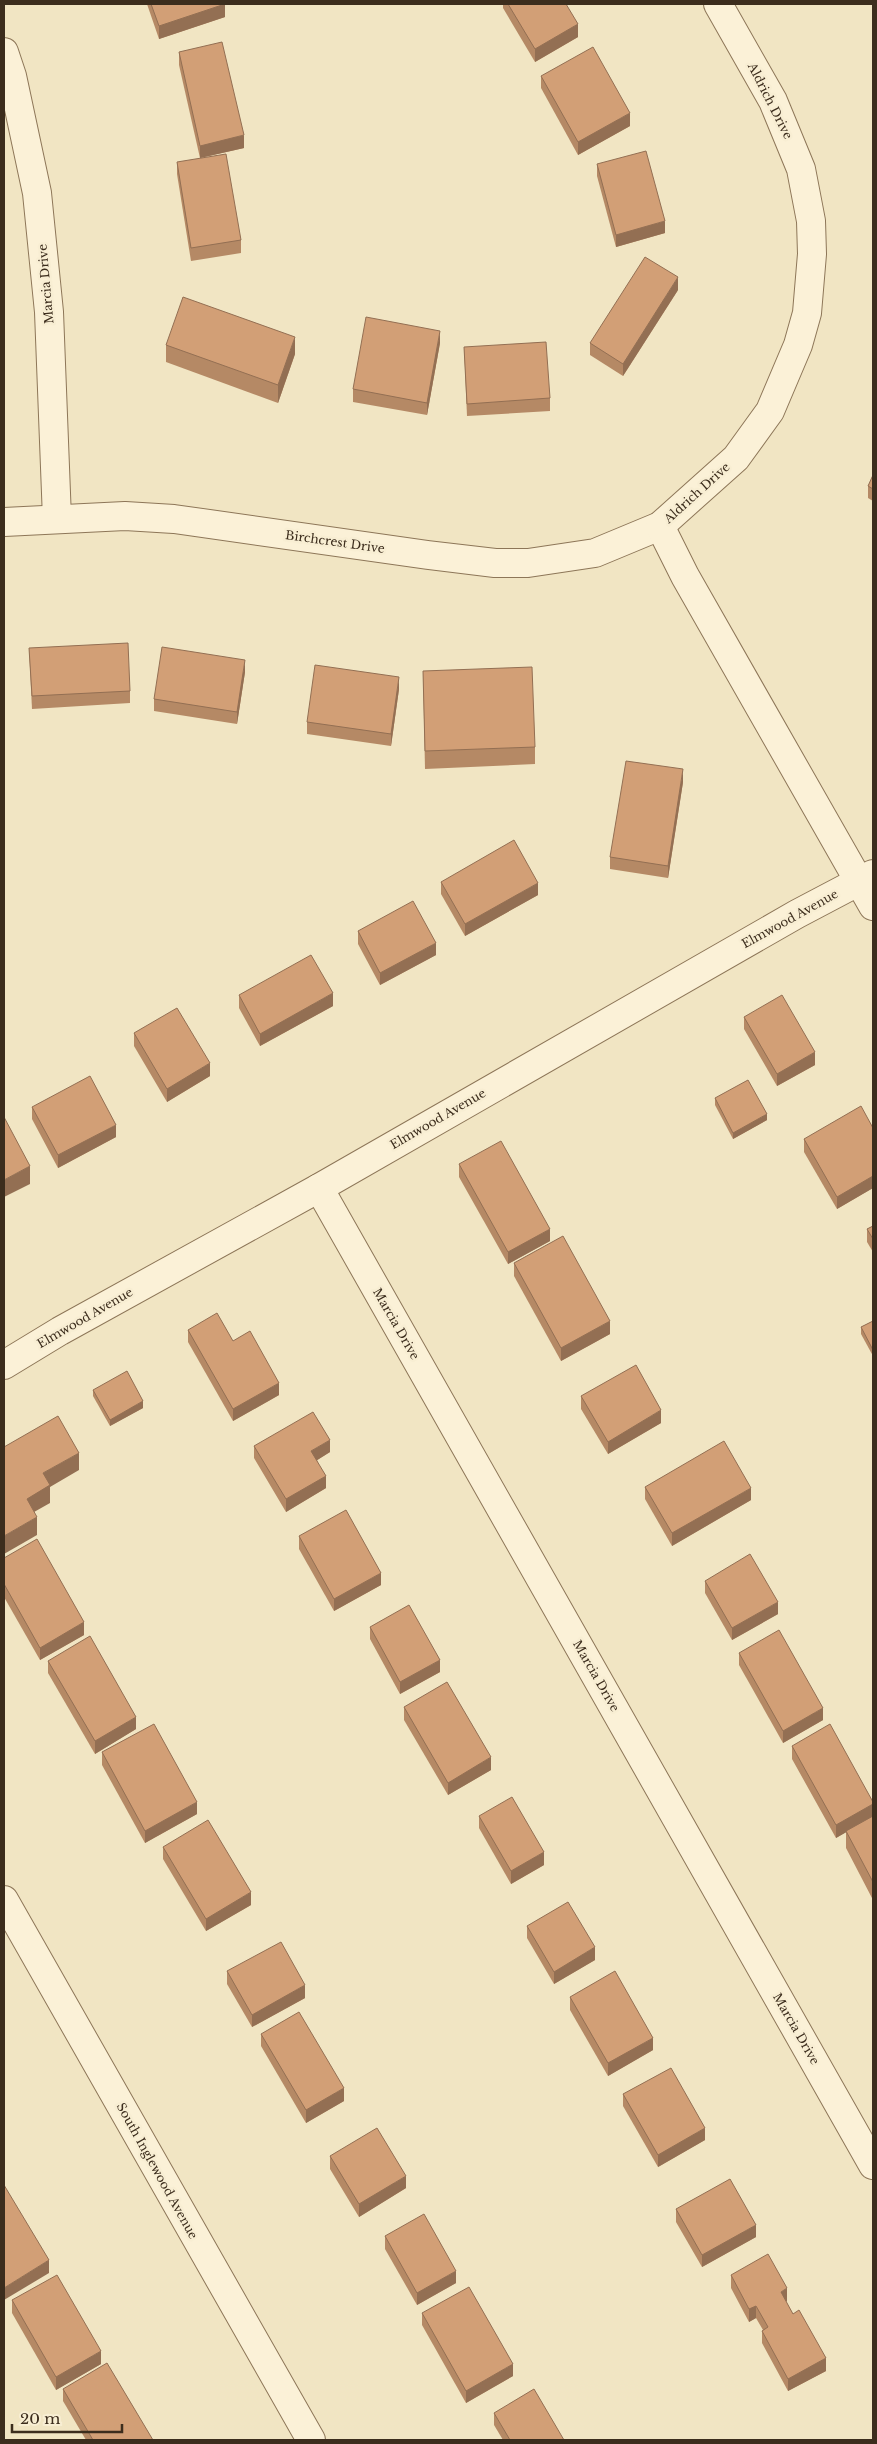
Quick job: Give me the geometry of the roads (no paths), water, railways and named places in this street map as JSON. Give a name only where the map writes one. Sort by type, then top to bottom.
[{"type":"street","name":"Aldrich Drive","points":[[718,4],[773,102],[801,169],[811,221],[812,254],[807,313],[798,344],[770,411],[736,458],[660,526],[690,584],[866,878],[873,906]]},
{"type":"street","name":"Marcia Drive","points":[[4,52],[12,76],[37,193],[49,312],[57,519]]},
{"type":"street","name":"Birchcrest Drive","points":[[4,522],[125,516],[174,519],[428,556],[495,563],[528,563],[595,553],[660,526]]},
{"type":"street","name":"Elmwood Avenue","points":[[4,1365],[60,1331],[319,1188],[797,914],[866,878]]},
{"type":"street","name":"Marcia Drive","points":[[319,1188],[873,2165]]},
{"type":"street","name":"South Inglewood Avenue","points":[[4,1900],[310,2440]]}]
